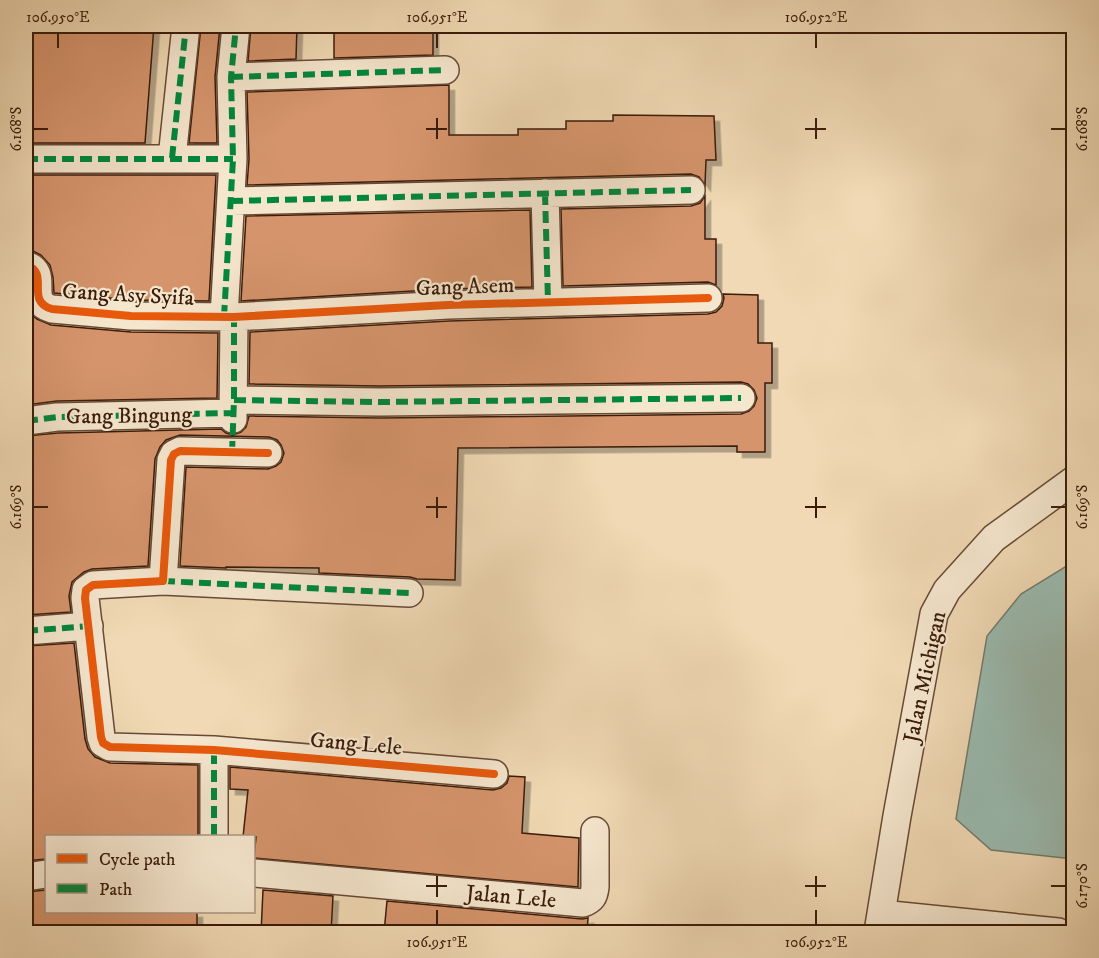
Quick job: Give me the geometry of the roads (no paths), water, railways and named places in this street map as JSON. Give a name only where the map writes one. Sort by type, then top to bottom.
[{"type":"street","points":[[172,158],[186,26]]},
{"type":"street","points":[[232,453],[233,406],[229,316],[233,159],[231,77],[236,26]]},
{"type":"street","points":[[231,77],[445,70]]},
{"type":"street","points":[[26,159],[233,159]]},
{"type":"street","points":[[231,201],[691,190]]},
{"type":"street","points":[[545,193],[548,302]]},
{"type":"street","name":"Gang Asy Syifa","points":[[26,265],[35,269],[39,301],[45,308],[131,316],[229,316]]},
{"type":"street","name":"Gang Asem","points":[[229,316],[448,305],[708,298]]},
{"type":"street","name":"Gang Bingung","points":[[26,421],[233,406],[741,398]]},
{"type":"street","points":[[163,581],[171,460],[174,454],[180,451],[268,453]]},
{"type":"street","name":"Jalan Michigan","points":[[879,923],[934,614],[947,590],[994,538],[1074,480]]},
{"type":"street","points":[[26,631],[89,626],[85,598],[87,590],[93,585],[163,581],[409,593]]},
{"type":"street","name":"Gang Lele","points":[[89,626],[101,737],[103,742],[110,747],[214,750],[494,774]]},
{"type":"street","points":[[214,750],[214,835]]},
{"type":"street","name":"Jalan Lele","points":[[255,873],[583,903],[590,901],[594,896],[596,831]]},
{"type":"street","points":[[26,877],[45,874]]},
{"type":"street","points":[[879,923],[1058,933]]},
{"type":"water","points":[[1073,562],[1073,859],[991,850],[956,819],[987,636],[1021,594]]}]
